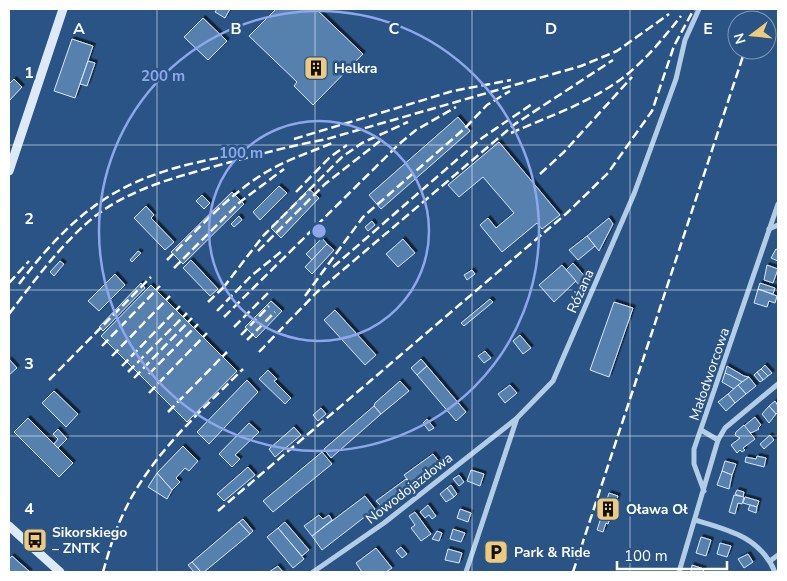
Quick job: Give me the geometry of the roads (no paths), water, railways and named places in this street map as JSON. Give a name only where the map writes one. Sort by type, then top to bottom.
[{"type":"street","points":[[9,171],[63,9]]},
{"type":"street","name":"Różana","points":[[466,572],[517,418],[553,381],[634,194],[678,72],[686,40],[699,9]]},
{"type":"street","name":"Małodworcowa","points":[[718,440],[701,430],[778,204]]},
{"type":"street","points":[[769,230],[778,225]]},
{"type":"street","points":[[679,572],[718,440],[725,428],[778,384]]},
{"type":"street","name":"Nowodojazdowa","points":[[313,572],[384,523],[517,418]]},
{"type":"street","points":[[701,430],[694,449],[694,464],[704,491]]},
{"type":"street","points":[[695,520],[738,533],[761,549],[770,561],[774,572]]},
{"type":"street","points":[[9,526],[60,572]]},
{"type":"street","points":[[770,561],[778,556]]},
{"type":"railway","points":[[218,511],[567,213],[608,173],[652,111],[674,46],[694,9]]},
{"type":"railway","points":[[9,314],[70,239],[108,207],[137,192],[200,170],[271,151],[327,139],[581,66],[617,51],[669,14]]},
{"type":"railway","points":[[511,133],[577,105],[614,84],[642,61],[681,16]]},
{"type":"railway","points":[[259,352],[317,292],[515,124],[613,60]]},
{"type":"railway","points":[[573,572],[742,60]]},
{"type":"railway","points":[[540,174],[564,152],[632,77]]},
{"type":"railway","points":[[294,139],[453,91],[511,80]]},
{"type":"railway","points":[[305,296],[363,217],[464,129],[487,105],[510,91]]},
{"type":"railway","points":[[333,267],[482,138],[532,104]]},
{"type":"railway","points":[[224,317],[399,144],[416,130],[456,107]]},
{"type":"railway","points":[[223,288],[263,236],[342,157],[362,143],[408,122]]},
{"type":"railway","points":[[258,251],[325,184],[380,141]]},
{"type":"railway","points":[[167,260],[215,212],[254,180],[301,155],[335,142]]},
{"type":"railway","points":[[296,192],[330,157],[347,145]]},
{"type":"railway","points":[[19,284],[42,255],[65,231],[88,211],[111,195],[137,182],[166,171],[234,155]]},
{"type":"railway","points":[[174,268],[240,202],[284,169]]},
{"type":"railway","points":[[217,311],[251,276],[282,251]]},
{"type":"railway","points":[[9,283],[29,261]]},
{"type":"railway","points":[[49,380],[151,277]]},
{"type":"railway","points":[[208,302],[227,284]]},
{"type":"railway","points":[[102,346],[160,286]]},
{"type":"railway","points":[[234,327],[271,290]]},
{"type":"railway","points":[[112,356],[170,296]]},
{"type":"railway","points":[[122,366],[180,306]]},
{"type":"railway","points":[[241,335],[269,306]]},
{"type":"railway","points":[[247,340],[275,312]]},
{"type":"railway","points":[[128,372],[187,313]]},
{"type":"railway","points":[[134,378],[192,318]]},
{"type":"railway","points":[[149,374],[198,324]]},
{"type":"railway","points":[[149,393],[207,333]]},
{"type":"railway","points":[[168,412],[227,352]]},
{"type":"railway","points":[[103,572],[121,518],[149,470],[178,435],[243,369]]},
{"type":"place","name":"Helkra","points":[[316,68]]},
{"type":"place","name":"Oława Oł","points":[[608,509]]},
{"type":"place","name":"Sikorskiego – ZNTK","points":[[35,540]]},
{"type":"place","name":"Park & Ride","points":[[496,552]]}]
